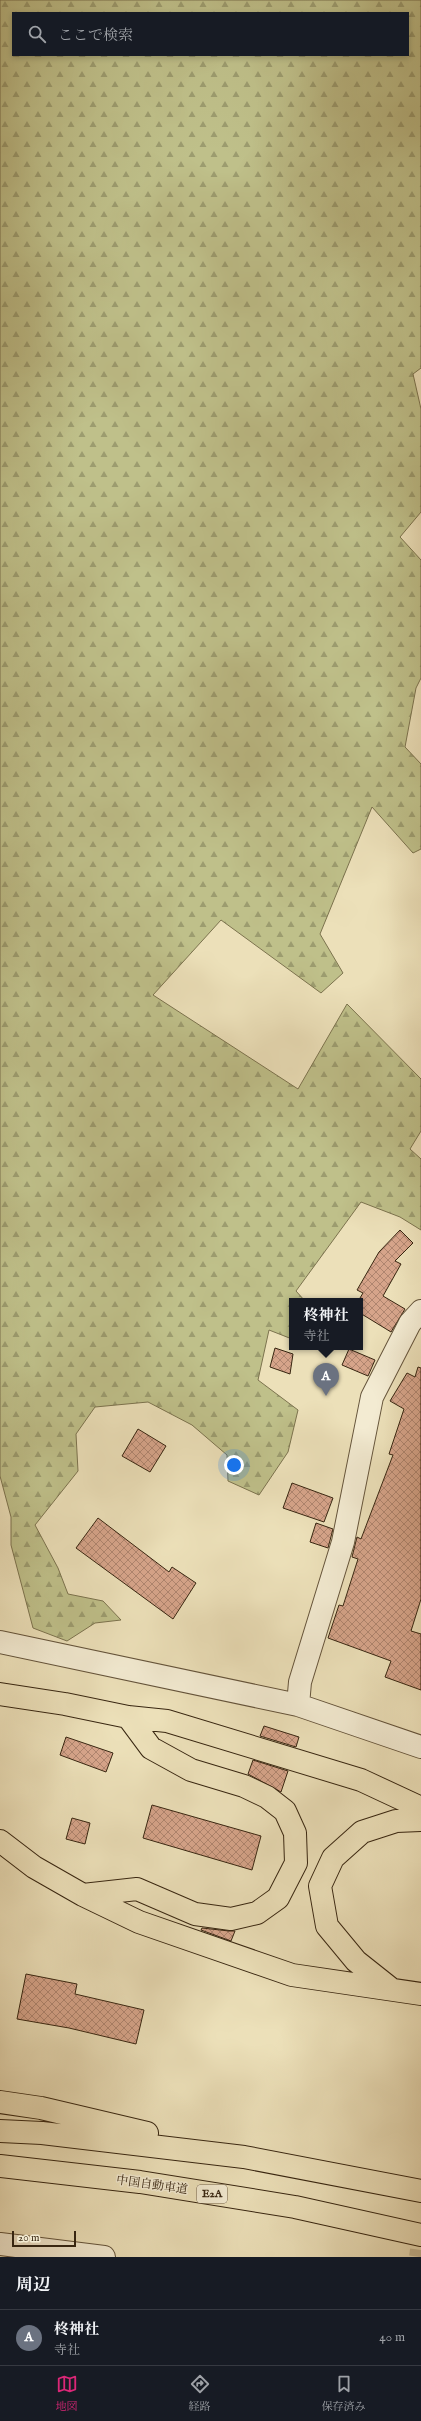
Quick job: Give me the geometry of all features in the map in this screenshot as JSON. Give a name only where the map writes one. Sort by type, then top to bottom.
[{"type":"highway","points":[[0,1694],[65,1704],[128,1717],[167,1721],[361,1780],[421,1808]]},
{"type":"highway","points":[[83,1895],[137,1889],[195,1914],[231,1919],[257,1913],[278,1898],[296,1863],[295,1833],[285,1811],[268,1797],[244,1786],[191,1770],[151,1748],[128,1717]]},
{"type":"highway","points":[[390,1988],[356,1961],[327,1926],[320,1886],[333,1858],[362,1832],[396,1821],[421,1820]]},
{"type":"highway","points":[[0,1841],[34,1867]]},
{"type":"highway","points":[[0,1853],[34,1867],[83,1895],[139,1922],[292,1975],[419,1993]]},
{"type":"highway","points":[[0,2102],[41,2108],[244,2157],[421,2191]]},
{"type":"highway","points":[[0,2130],[42,2133],[244,2157]]},
{"type":"highway","name":"中国自動車道","points":[[5,2167],[140,2182],[295,2207],[421,2235]]},
{"type":"street","points":[[298,1705],[300,1682],[343,1542],[372,1397],[410,1323],[421,1311]]},
{"type":"street","points":[[0,1642],[298,1705],[421,1747]]},
{"type":"street","points":[[0,2244],[104,2257]]},
{"type":"green space","points":[[0,0],[421,0],[421,368],[413,374],[421,409],[421,512],[400,537],[421,560],[421,678],[416,688],[405,747],[421,764],[421,849],[413,853],[372,807],[320,934],[343,973],[321,993],[221,920],[153,995],[298,1089],[347,1004],[421,1079],[421,1131],[410,1149],[421,1159],[421,1230],[400,1217],[361,1202],[296,1291],[302,1298],[289,1298],[289,1338],[269,1330],[258,1380],[298,1410],[288,1452],[259,1495],[228,1481],[227,1455],[192,1425],[148,1402],[95,1407],[76,1434],[78,1471],[35,1525],[58,1568],[68,1594],[103,1601],[121,1620],[95,1623],[67,1641],[33,1628],[11,1545],[11,1517],[0,1476]]},
{"type":"building","points":[[400,1230],[413,1243],[395,1261],[401,1264],[383,1296],[405,1309],[391,1332],[363,1315],[363,1298],[360,1298],[363,1293],[357,1290],[379,1252]]},
{"type":"building","points":[[275,1348],[293,1354],[290,1374],[270,1367]]},
{"type":"building","points":[[349,1350],[375,1360],[368,1376],[342,1365]]},
{"type":"building","points":[[418,1367],[421,1368],[421,1599],[411,1631],[421,1634],[421,1690],[385,1677],[391,1661],[328,1638],[339,1605],[343,1606],[358,1559],[352,1557],[357,1537],[361,1539],[393,1455],[389,1454],[404,1409],[390,1401],[407,1373],[415,1377]]},
{"type":"building","points":[[138,1429],[166,1446],[150,1472],[122,1456]]},
{"type":"building","points":[[292,1483],[333,1498],[324,1522],[283,1508]]},
{"type":"building","points":[[98,1518],[169,1572],[172,1567],[196,1583],[173,1619],[76,1548]]},
{"type":"building","points":[[316,1523],[333,1529],[328,1548],[310,1542]]},
{"type":"building","points":[[264,1726],[299,1737],[296,1747],[260,1736]]},
{"type":"building","points":[[66,1737],[113,1753],[106,1772],[60,1755]]},
{"type":"building","points":[[253,1760],[288,1771],[281,1792],[248,1774]]},
{"type":"building","points":[[152,1805],[261,1836],[252,1870],[143,1838]]},
{"type":"building","points":[[72,1818],[90,1823],[85,1844],[66,1839]]},
{"type":"building","points":[[202,1928],[235,1931],[231,1941],[201,1930]]},
{"type":"building","points":[[26,1974],[77,1984],[75,1994],[144,2010],[136,2044],[69,2028],[17,2019]]},
{"type":"tunnel","points":[[420,2257],[421,2250]]},
{"type":"place","name":"柊神社","points":[[326,1396]]}]
